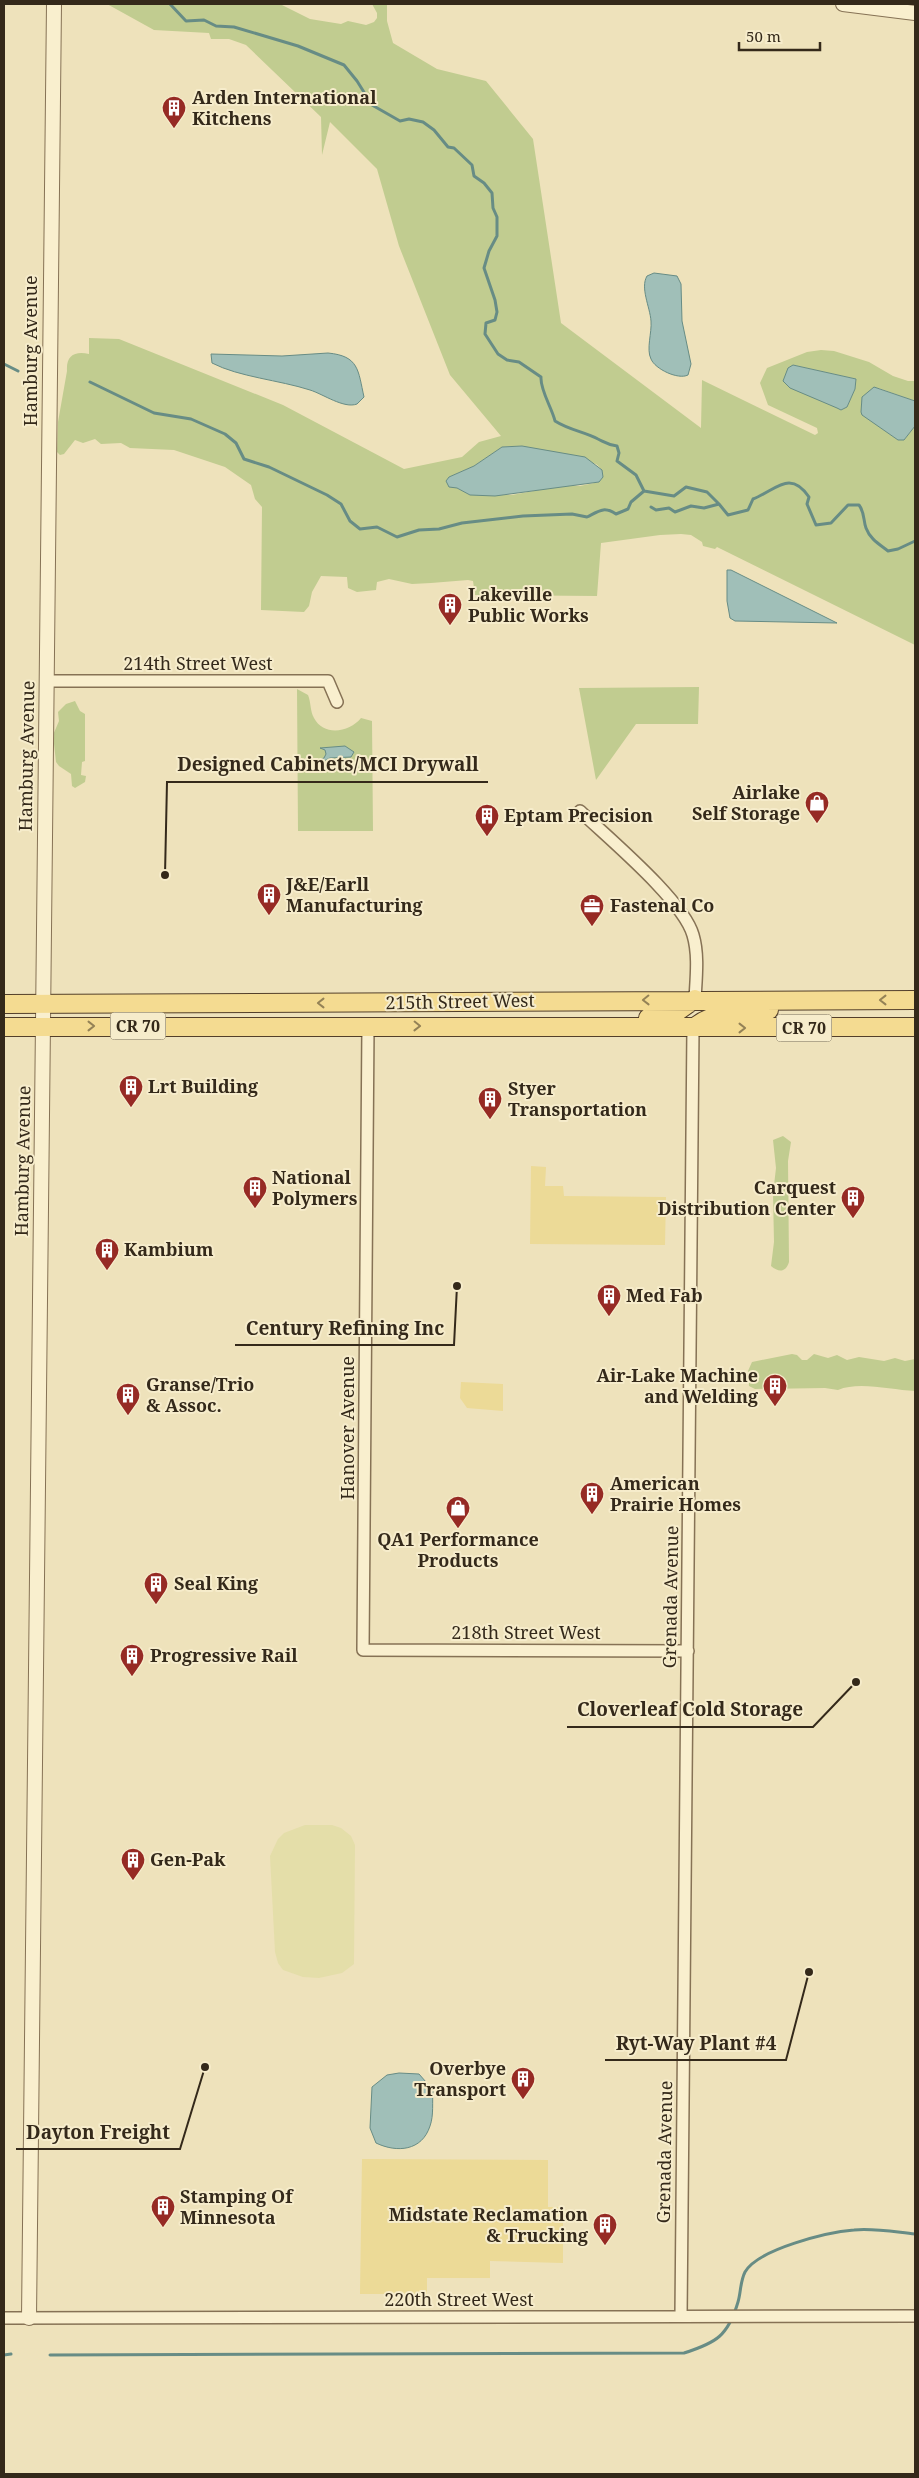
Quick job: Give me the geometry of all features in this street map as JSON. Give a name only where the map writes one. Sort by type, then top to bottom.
[{"type":"main road","points":[[516,1027],[585,1019],[671,1016],[695,1000]]},
{"type":"main road","points":[[693,1028],[710,1018],[723,1014],[764,1010],[825,1009],[850,1000]]},
{"type":"main road","name":"215th Street West","points":[[4,1004],[915,1000]]},
{"type":"main road","name":"215th Street West","points":[[4,1026],[915,1027]]},
{"type":"street","name":"Hamburg Avenue","points":[[29,2318],[54,4]]},
{"type":"street","points":[[843,4],[915,13]]},
{"type":"street","name":"214th Street West","points":[[47,681],[328,681],[337,702]]},
{"type":"street","points":[[580,811],[655,883],[686,918],[696,950],[695,1000]]},
{"type":"street","name":"Hanover Avenue","points":[[364,1650],[368,1026]]},
{"type":"street","name":"Grenada Avenue","points":[[681,2316],[693,1028]]},
{"type":"street","name":"218th Street West","points":[[364,1650],[688,1651]]},
{"type":"street","name":"220th Street West","points":[[4,2318],[915,2316]]},
{"type":"shaded area","points":[[305,1825],[332,1825],[341,1828],[351,1836],[355,1845],[354,1964],[342,1973],[319,1978],[303,1977],[283,1970],[278,1963],[275,1952],[270,1856],[278,1839],[284,1833]]},
{"type":"green space","points":[[107,4],[280,4],[310,19],[341,24],[348,21],[366,25],[374,22],[377,18],[377,13],[372,4],[387,4],[387,21],[393,43],[437,69],[486,81],[533,139],[561,323],[701,428],[702,380],[815,435],[818,433],[817,428],[768,405],[760,383],[767,368],[807,352],[834,351],[869,362],[893,376],[908,381],[915,381],[915,401],[878,388],[861,403],[863,415],[898,440],[904,440],[915,426],[915,645],[717,547],[715,549],[703,546],[702,542],[691,535],[681,534],[601,543],[597,596],[475,595],[473,581],[468,580],[412,584],[389,579],[377,582],[376,590],[357,592],[348,588],[347,577],[321,576],[312,592],[309,606],[304,612],[261,610],[262,507],[255,499],[251,485],[225,467],[174,450],[130,448],[121,443],[101,444],[95,439],[83,443],[75,440],[64,454],[60,455],[57,452],[58,422],[68,361],[72,355],[80,353],[89,354],[89,338],[119,339],[283,405],[404,469],[462,457],[479,442],[501,436],[450,375],[399,246],[377,169],[330,122],[322,155],[321,117],[246,45],[229,39],[211,39],[209,33],[154,30]],"holes":[[[793,365],[856,379],[855,389],[847,407],[841,410]],[[522,446],[596,464],[602,470],[602,477],[599,482],[580,486],[565,485],[512,495],[470,495],[457,488],[449,477],[474,466],[502,447]]]},
{"type":"green space","points":[[699,687],[698,724],[636,724],[596,780],[579,688]]},
{"type":"green space","points":[[297,689],[308,695],[314,718],[324,728],[330,730],[344,729],[350,727],[361,718],[372,721],[373,831],[298,831]]},
{"type":"green space","points":[[75,701],[80,711],[85,714],[85,761],[82,762],[81,775],[86,776],[85,782],[75,788],[72,786],[71,774],[56,762],[53,735],[59,721],[58,712],[66,704]]},
{"type":"green space","points":[[783,1136],[791,1142],[788,1161],[789,1262],[784,1270],[779,1270],[771,1266],[774,1242],[773,1194],[776,1168],[773,1140]]},
{"type":"green space","points":[[792,1354],[797,1355],[802,1360],[807,1360],[814,1354],[828,1358],[837,1355],[847,1360],[859,1357],[884,1361],[895,1358],[905,1361],[915,1359],[915,1391],[865,1386],[846,1387],[838,1390],[825,1388],[755,1389],[749,1386],[748,1371],[752,1362]]},
{"type":"sand","points":[[531,1166],[546,1167],[545,1186],[563,1186],[564,1196],[666,1197],[665,1245],[530,1244]]},
{"type":"sand","points":[[461,1382],[503,1384],[503,1411],[467,1408],[460,1398]]},
{"type":"sand","points":[[362,2159],[548,2160],[548,2207],[563,2207],[563,2263],[490,2261],[490,2278],[427,2278],[427,2294],[360,2294]]},
{"type":"water","points":[[654,273],[677,276],[681,284],[682,321],[691,364],[688,375],[679,376],[667,373],[653,363],[651,359],[649,346],[651,321],[646,298],[645,281],[647,276]]},
{"type":"water","points":[[328,353],[346,357],[355,366],[364,397],[357,404],[346,404],[310,390],[234,372],[212,363],[211,354],[282,356]]},
{"type":"water","points":[[793,365],[856,379],[855,389],[847,407],[841,410],[790,388],[783,381],[788,368]]},
{"type":"water","points":[[874,387],[915,401],[915,426],[904,440],[898,440],[862,415],[862,397]]},
{"type":"water","points":[[522,446],[585,457],[602,470],[603,477],[599,482],[495,496],[470,495],[457,488],[449,487],[446,481],[449,477],[474,466],[502,447]]},
{"type":"water","points":[[727,570],[731,570],[837,623],[735,621],[730,618],[727,601]]},
{"type":"water","points":[[345,746],[354,752],[351,757],[330,758],[314,766],[315,762],[324,758],[326,754],[325,750],[320,748]]},
{"type":"water","points":[[399,2073],[419,2074],[433,2090],[432,2117],[426,2134],[415,2145],[400,2149],[376,2143],[370,2128],[372,2087],[387,2075]]},
{"type":"waterway","points":[[170,4],[186,21],[204,20],[216,26],[234,27],[298,46],[344,65],[372,105],[400,121],[409,119],[423,122],[434,130],[448,147],[454,148],[472,165],[474,176],[484,183],[492,193],[493,208],[497,217],[497,236],[489,251],[484,268],[497,312],[495,320],[486,323],[485,334],[498,354],[507,360],[519,362],[541,377],[542,388],[555,421],[607,444],[617,446],[619,453],[617,461],[636,475],[644,491]]},
{"type":"waterway","points":[[4,364],[18,371]]},
{"type":"waterway","points":[[90,382],[154,413],[191,419],[225,434],[236,443],[244,459],[269,467],[327,495],[341,504],[350,521],[360,529],[377,527],[397,537],[419,530],[439,529],[462,523],[523,516],[572,514],[587,517],[598,511],[605,510],[616,514],[628,509],[631,502],[644,491]]},
{"type":"waterway","points":[[651,507],[656,510],[669,508],[675,512],[691,506],[704,508],[719,504],[728,515],[748,510],[753,499],[782,484],[789,483],[795,484],[809,497],[807,504],[816,525],[831,523],[848,505],[859,505],[870,535],[888,551],[898,549],[915,541]]},
{"type":"waterway","points":[[644,491],[674,496],[686,487],[707,492],[719,504]]},
{"type":"waterway","points":[[50,2355],[684,2353],[705,2346],[725,2330],[734,2314],[745,2272],[752,2264],[764,2256],[795,2243],[842,2231],[884,2230],[915,2234]]},
{"type":"waterway","points":[[4,2355],[11,2354]]},
{"type":"place","name":"Arden International Kitchens","points":[[174,129]]},
{"type":"place","name":"Lakeville Public Works","points":[[450,626]]},
{"type":"place","name":"Airlake Self Storage","points":[[817,824]]},
{"type":"place","name":"Eptam Precision","points":[[487,837]]},
{"type":"place","name":"Designed Cabinets/MCI Drywall","points":[[165,875]]},
{"type":"place","name":"J&E/Earll Manufacturing","points":[[269,916]]},
{"type":"place","name":"Fastenal Co","points":[[592,927]]},
{"type":"place","name":"Lrt Building","points":[[131,1108]]},
{"type":"place","name":"Styer Transportation","points":[[490,1120]]},
{"type":"place","name":"National Polymers","points":[[255,1209]]},
{"type":"place","name":"Carquest Distribution Center","points":[[853,1219]]},
{"type":"place","name":"Kambium","points":[[107,1271]]},
{"type":"place","name":"Century Refining Inc","points":[[457,1286]]},
{"type":"place","name":"Med Fab","points":[[609,1317]]},
{"type":"place","name":"Air-Lake Machine and Welding","points":[[775,1407]]},
{"type":"place","name":"Granse/Trio & Assoc.","points":[[128,1416]]},
{"type":"place","name":"American Prairie Homes","points":[[592,1515]]},
{"type":"place","name":"QA1 Performance Products","points":[[458,1529]]},
{"type":"place","name":"Seal King","points":[[156,1605]]},
{"type":"place","name":"Progressive Rail","points":[[132,1677]]},
{"type":"place","name":"Cloverleaf Cold Storage","points":[[856,1682]]},
{"type":"place","name":"Gen-Pak","points":[[133,1881]]},
{"type":"place","name":"Ryt-Way Plant #4","points":[[809,1972]]},
{"type":"place","name":"Dayton Freight","points":[[205,2067]]},
{"type":"place","name":"Overbye Transport","points":[[523,2100]]},
{"type":"place","name":"Stamping Of Minnesota","points":[[163,2228]]},
{"type":"place","name":"Midstate Reclamation & Trucking","points":[[605,2246]]}]
